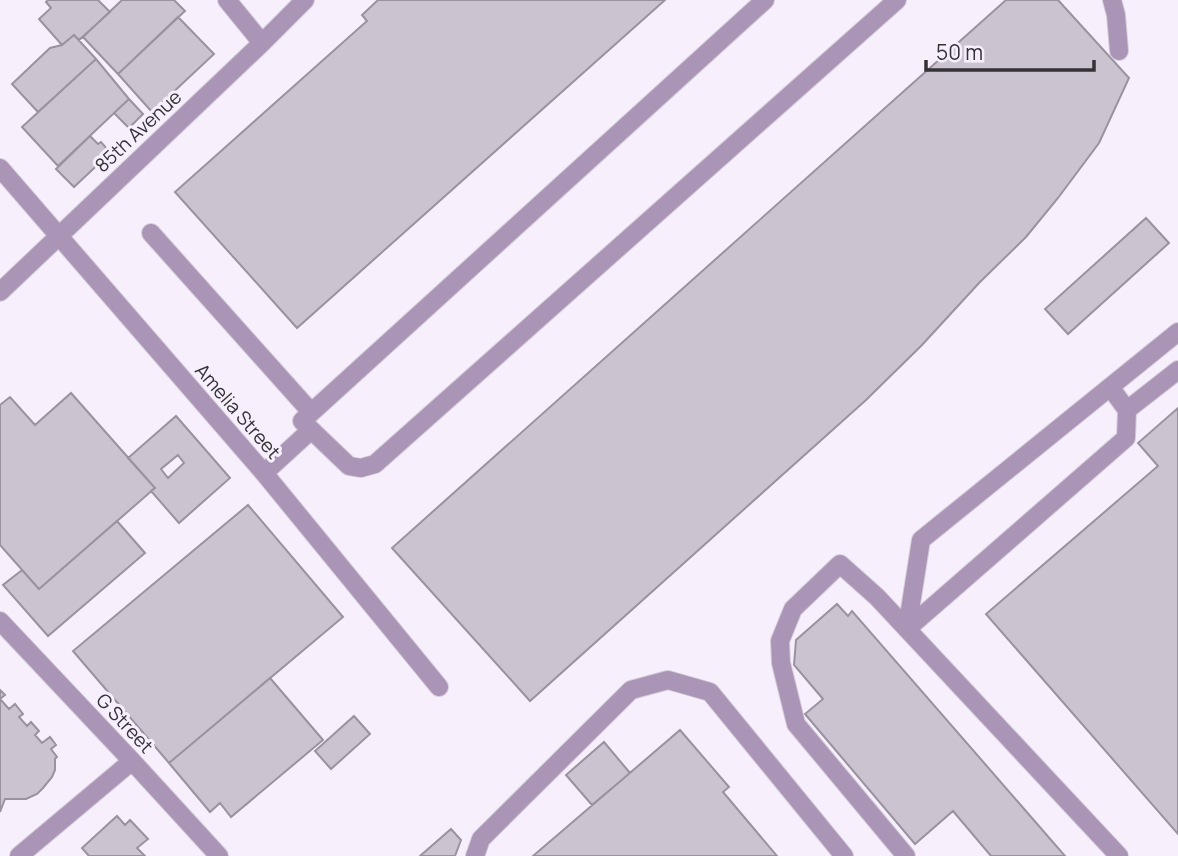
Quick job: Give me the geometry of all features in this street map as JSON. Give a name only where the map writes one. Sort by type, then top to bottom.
[{"type":"street","points":[[227,0],[262,43]]},
{"type":"street","name":"85th Avenue","points":[[0,292],[305,0]]},
{"type":"street","points":[[264,472],[311,421],[765,0]]},
{"type":"street","points":[[151,233],[349,466],[361,468],[375,464],[897,0]]},
{"type":"street","points":[[1112,0],[1119,51]]},
{"type":"street","name":"Amelia Street","points":[[0,168],[264,472],[439,687]]},
{"type":"street","points":[[907,629],[921,540],[1178,332]]},
{"type":"street","points":[[1127,410],[1178,370]]},
{"type":"street","points":[[907,629],[1126,438],[1127,410],[1110,387]]},
{"type":"street","points":[[906,856],[796,724],[780,663],[780,641],[793,609],[840,564],[877,597],[1119,856]]},
{"type":"street","name":"G Street","points":[[0,621],[219,856]]},
{"type":"street","points":[[475,856],[481,839],[631,690],[668,680],[710,692],[844,856]]},
{"type":"street","points":[[19,856],[132,761]]},
{"type":"building","points":[[98,0],[110,12],[79,40],[74,35],[62,45],[39,19],[51,8],[46,2]]},
{"type":"building","points":[[122,0],[174,0],[185,11],[118,74],[83,37]]},
{"type":"building","points":[[378,0],[665,0],[297,328],[175,192],[367,21],[362,15]]},
{"type":"building","points":[[1006,0],[1058,0],[1129,78],[1099,143],[1026,237],[866,400],[530,701],[392,548]]},
{"type":"building","points":[[178,17],[214,54],[152,112],[118,74]]},
{"type":"building","points":[[74,35],[96,59],[38,112],[12,84],[50,48],[62,45]]},
{"type":"building","points":[[96,59],[129,99],[58,166],[22,127]]},
{"type":"building","points":[[129,99],[143,114],[129,128],[114,113]]},
{"type":"building","points":[[90,136],[98,144],[101,142],[108,150],[105,152],[108,155],[74,187],[56,169]]},
{"type":"building","points":[[1146,218],[1169,243],[1068,334],[1045,309]]},
{"type":"building","points":[[71,393],[155,488],[39,589],[0,545],[0,405],[10,397],[35,425]]},
{"type":"building","points":[[1178,408],[1178,834],[986,614],[1158,466],[1138,443]]},
{"type":"building","points":[[176,416],[230,478],[179,523],[151,491],[155,488],[128,458]],"holes":[[[178,455],[184,463],[168,478],[161,469]]]},
{"type":"building","points":[[248,505],[343,617],[169,763],[73,651]]},
{"type":"building","points":[[117,521],[145,553],[48,636],[3,585],[22,570],[39,589]]},
{"type":"building","points":[[837,604],[848,616],[852,611],[1065,856],[991,856],[953,811],[915,844],[805,714],[823,699],[794,665],[796,640]]},
{"type":"building","points":[[270,678],[323,740],[231,817],[220,803],[210,812],[169,763]]},
{"type":"building","points":[[0,699],[9,709],[15,704],[23,714],[19,717],[27,726],[31,722],[39,731],[35,735],[42,743],[50,737],[56,745],[51,749],[57,757],[52,777],[37,794],[26,799],[5,799],[0,812]]},
{"type":"building","points":[[354,716],[370,734],[331,769],[315,751]]},
{"type":"building","points":[[680,730],[729,787],[723,792],[777,856],[533,856]]},
{"type":"building","points":[[604,742],[630,773],[592,805],[566,775]]},
{"type":"building","points":[[117,816],[125,825],[130,820],[148,839],[137,848],[145,856],[89,856],[82,848]]},
{"type":"building","points":[[451,829],[461,840],[455,856],[420,856]]}]
